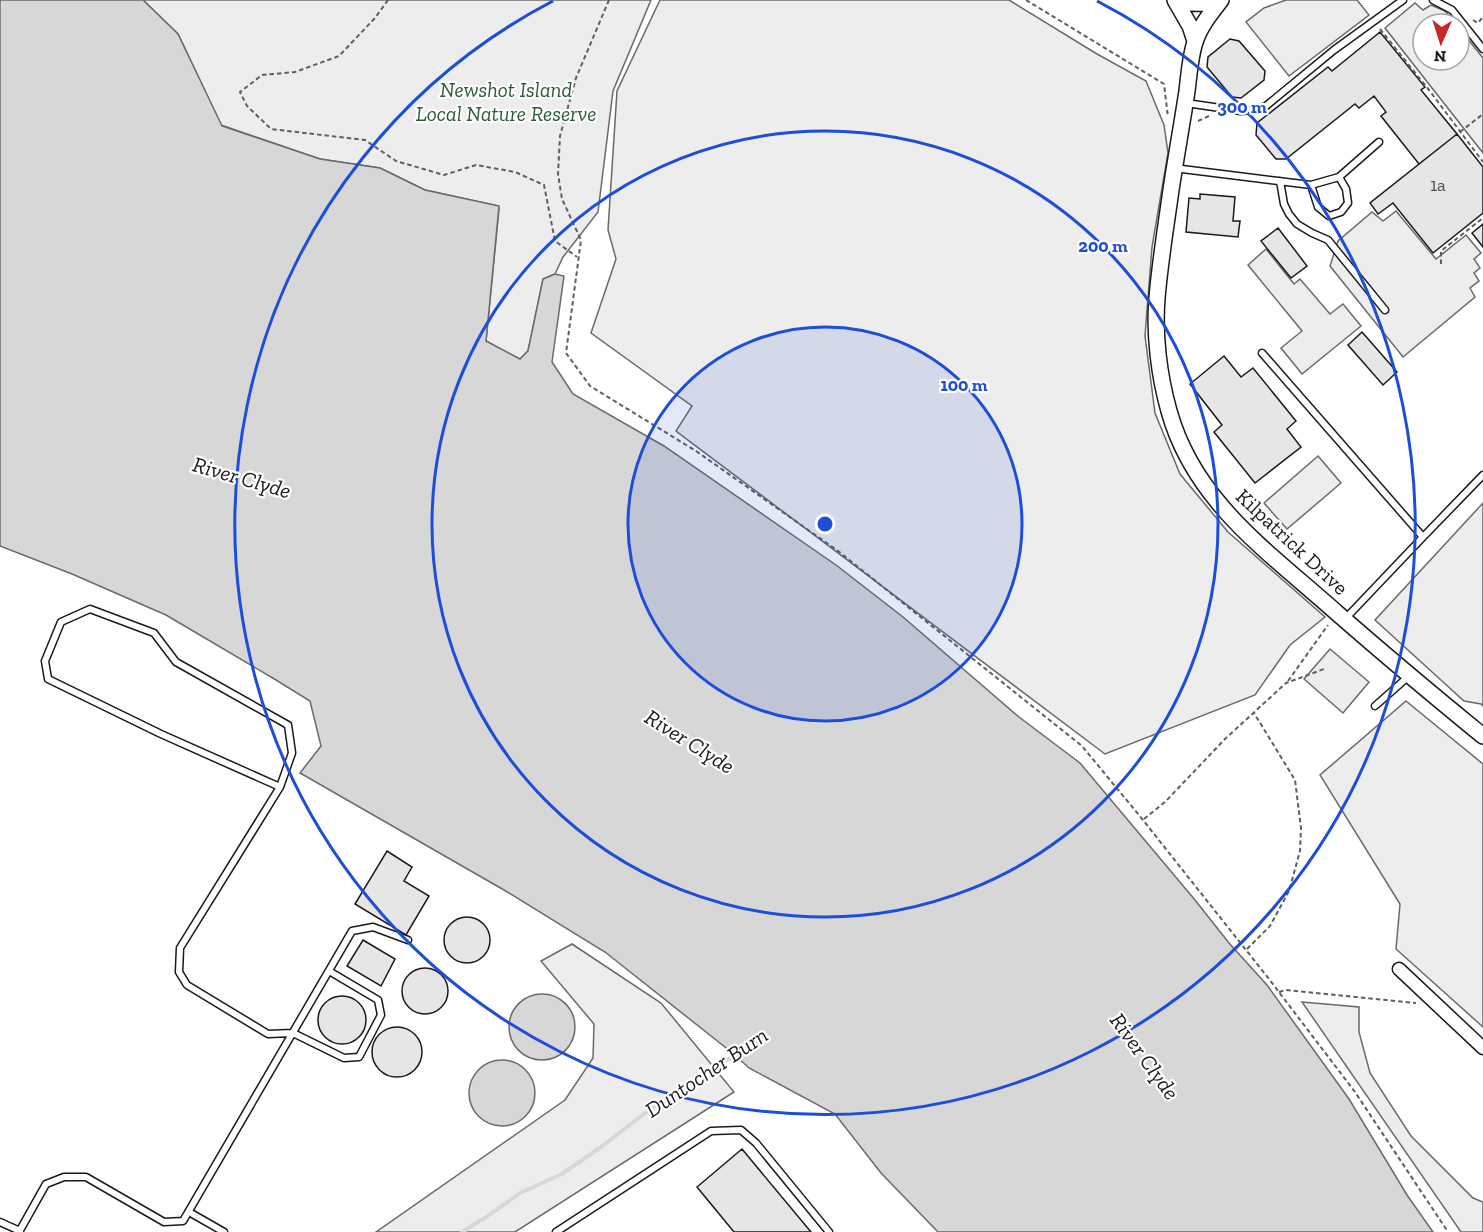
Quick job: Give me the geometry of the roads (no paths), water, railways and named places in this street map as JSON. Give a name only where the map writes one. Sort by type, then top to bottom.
[{"type":"street","points":[[1177,0],[1198,3],[1220,0]]},
{"type":"street","points":[[1177,0],[1195,41]]},
{"type":"street","name":"Kilpatrick Drive","points":[[1220,0],[1195,41],[1174,168],[1157,300],[1157,341],[1161,376],[1169,411],[1196,474],[1233,520],[1279,564],[1483,736]]},
{"type":"street","points":[[1399,969],[1483,1048]]},
{"type":"lane","points":[[1185,103],[1241,111],[1266,106],[1403,0]]},
{"type":"lane","points":[[1433,0],[1452,10],[1483,49]]},
{"type":"lane","points":[[1174,168],[1311,185],[1339,177],[1379,142]]},
{"type":"lane","points":[[1311,185],[1318,207],[1329,216],[1341,213],[1348,203],[1346,189],[1339,177]]},
{"type":"lane","points":[[1280,181],[1284,204],[1289,214],[1298,224],[1328,240],[1385,310]]},
{"type":"lane","points":[[1262,353],[1422,537]]},
{"type":"lane","points":[[1341,616],[1483,475]]},
{"type":"lane","points":[[280,787],[161,734],[48,679],[45,661],[61,622],[90,609],[154,633],[176,662],[288,725],[292,753],[280,787],[180,948],[179,972],[187,985],[268,1034],[293,1033],[344,1058],[359,1057],[381,1015],[378,1000],[329,971]]},
{"type":"lane","points":[[1375,706],[1409,675]]},
{"type":"lane","points":[[0,1222],[19,1232],[46,1184],[64,1177],[86,1177],[164,1222],[183,1221],[352,931],[373,927],[408,940]]},
{"type":"lane","points":[[556,1232],[711,1131],[741,1130],[756,1143],[829,1232]]},
{"type":"lane","points":[[189,1212],[224,1232]]},
{"type":"water","name":"River Clyde","points":[[0,0],[143,0],[178,34],[222,126],[320,159],[380,168],[425,190],[499,206],[486,341],[520,359],[528,351],[543,279],[555,274],[564,276],[552,362],[573,394],[664,446],[836,565],[903,617],[1019,717],[1080,763],[1229,943],[1267,985],[1349,1099],[1407,1195],[1433,1232],[938,1232],[881,1173],[835,1114],[749,1068],[605,952],[504,890],[300,773],[321,746],[310,701],[166,615],[0,546]]},
{"type":"water","points":[[536,994],[548,994],[566,1003],[573,1014],[575,1027],[573,1040],[566,1051],[555,1058],[536,1060],[523,1055],[514,1046],[509,1033],[509,1021],[514,1008],[523,999]]},
{"type":"water","points":[[495,1060],[509,1060],[521,1065],[530,1074],[535,1093],[533,1106],[526,1117],[509,1126],[495,1126],[483,1121],[474,1112],[469,1100],[469,1086],[474,1074],[483,1065]]},
{"type":"waterway","name":"Duntocher Burn","points":[[462,1232],[520,1193],[562,1174],[648,1111],[738,1053]]},
{"type":"park label","name":"Newshot Island Local Nature Reserve","points":[[506,102]]}]
